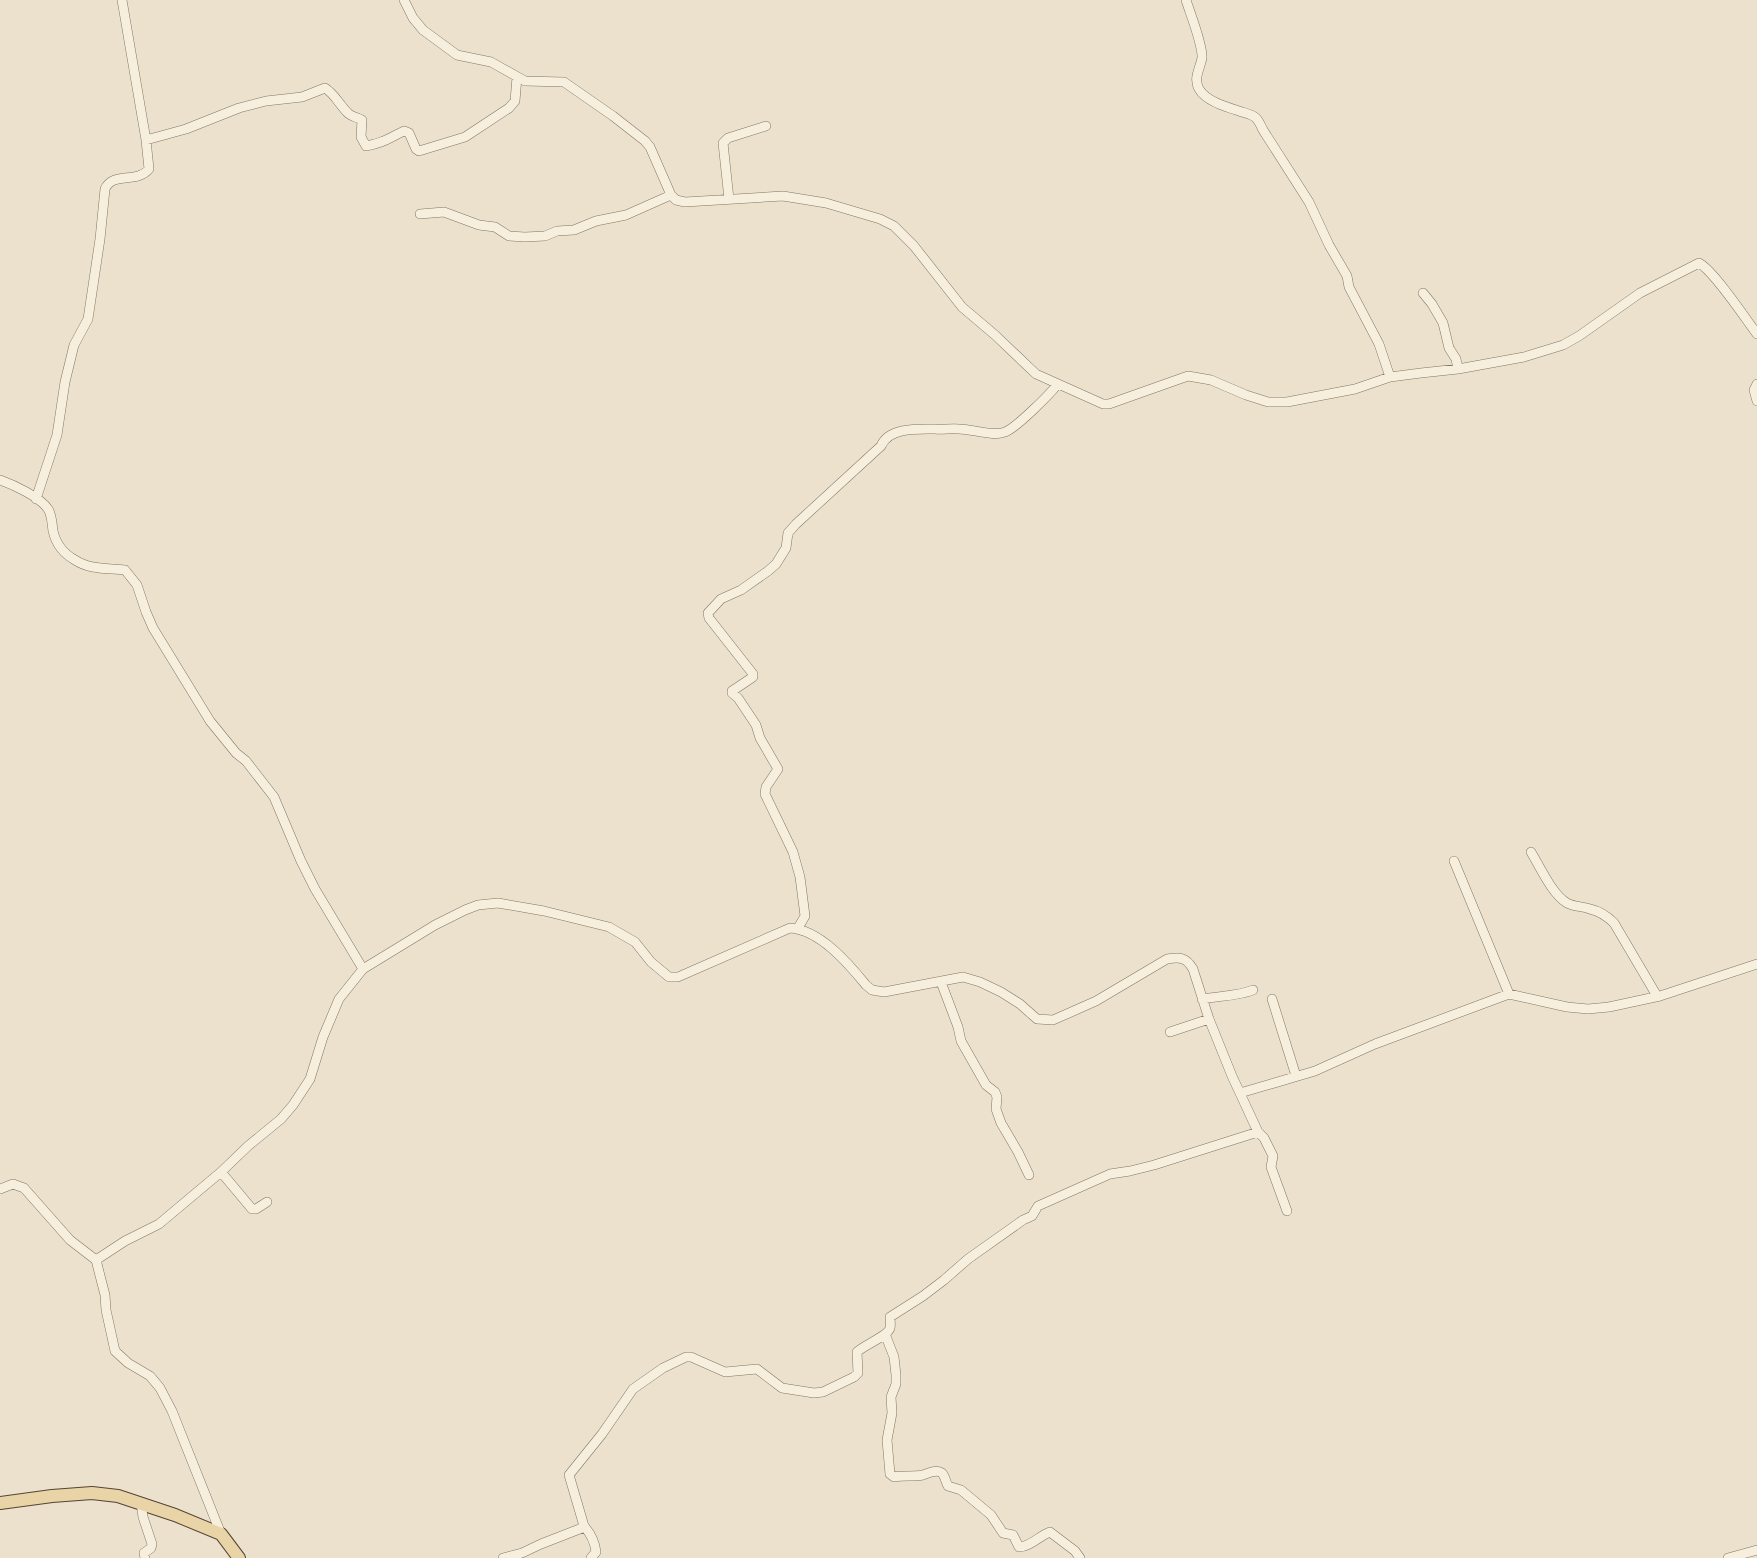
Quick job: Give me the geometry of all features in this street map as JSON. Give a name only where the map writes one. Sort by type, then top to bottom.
[{"type":"main road","points":[[0,1503],[92,1493],[118,1496],[175,1515],[221,1534],[239,1558]]},
{"type":"street","points":[[36,499],[57,435],[65,382],[74,345],[88,319],[107,183],[113,179],[144,175],[149,169],[122,0]]},
{"type":"street","points":[[404,0],[413,18],[423,30],[457,55],[490,62],[525,81],[564,82],[613,116],[650,147],[671,195],[676,200],[685,202],[783,196],[816,201],[880,219],[894,226],[914,246],[962,307],[1036,374],[1103,404],[1109,404],[1188,376],[1211,380],[1268,402],[1287,402],[1355,389],[1390,378],[1524,357],[1563,345],[1640,293],[1699,263],[1713,276],[1756,331]]},
{"type":"street","points":[[1186,0],[1201,48],[1202,57],[1197,72],[1200,90],[1206,96],[1233,109],[1252,115],[1259,122],[1309,202],[1329,245],[1347,276],[1349,287],[1378,344],[1390,378]]},
{"type":"street","points":[[146,140],[186,129],[239,108],[266,101],[302,98],[325,88],[351,116],[362,120],[361,136],[366,146],[384,143],[404,131],[409,133],[419,151],[465,137],[509,108],[515,100],[518,77]]},
{"type":"street","points":[[729,199],[723,143],[728,138],[766,126]]},
{"type":"street","points":[[420,214],[444,212],[479,225],[495,227],[509,236],[545,236],[557,231],[574,230],[596,221],[626,215],[671,195]]},
{"type":"street","points":[[1423,293],[1443,323],[1449,348],[1455,357],[1458,369]]},
{"type":"street","points":[[1757,384],[1754,390],[1757,401]]},
{"type":"street","points":[[798,928],[805,916],[800,877],[793,852],[765,794],[766,788],[778,769],[751,716],[732,693],[753,677],[753,674],[709,618],[708,613],[721,599],[741,590],[776,564],[786,548],[788,533],[795,524],[881,446],[890,435],[919,428],[1002,433],[1031,411],[1057,385]]},
{"type":"street","points":[[0,480],[36,499],[49,510],[57,543],[63,552],[86,566],[124,570],[137,585],[153,628],[203,711],[274,797],[315,889],[363,969]]},
{"type":"street","points":[[1531,852],[1564,901],[1596,911],[1607,916],[1614,923],[1657,996]]},
{"type":"street","points":[[1454,861],[1509,994]]},
{"type":"street","points":[[96,1260],[125,1241],[159,1224],[281,1119],[310,1079],[323,1037],[339,999],[363,969],[465,909],[498,903],[544,911],[609,927],[635,942],[651,962],[669,977],[678,977],[790,928],[798,928],[834,950],[872,990],[884,992],[963,977],[980,982],[1011,998],[1037,1018],[1053,1020],[1096,1001],[1151,967],[1167,959],[1179,957],[1189,962],[1193,969],[1209,1019],[1240,1093],[1258,1132],[1264,1138],[1273,1156],[1271,1167],[1287,1211]]},
{"type":"street","points":[[1240,1093],[1315,1071],[1434,1020],[1509,994],[1568,1007],[1588,1009],[1609,1007],[1657,996],[1757,964]]},
{"type":"street","points":[[941,982],[961,1041],[982,1078],[998,1097],[996,1109],[1001,1122],[1029,1175]]},
{"type":"street","points":[[1202,999],[1243,994],[1253,990]]},
{"type":"street","points":[[1272,999],[1296,1076]]},
{"type":"street","points":[[1170,1032],[1209,1019]]},
{"type":"street","points":[[593,1558],[596,1546],[584,1526],[569,1475],[598,1441],[633,1389],[663,1368],[686,1357],[691,1357],[725,1372],[757,1369],[782,1388],[820,1393],[858,1373],[858,1350],[890,1329],[890,1317],[937,1286],[968,1259],[1032,1216],[1036,1208],[1043,1203],[1110,1174],[1130,1172],[1258,1132]]},
{"type":"street","points":[[221,1172],[252,1209],[267,1202]]},
{"type":"street","points":[[0,1189],[13,1184],[24,1188],[70,1240],[96,1260],[115,1351],[128,1363],[150,1376],[160,1388],[172,1411],[221,1534]]},
{"type":"street","points":[[885,1334],[894,1357],[896,1375],[896,1384],[891,1396],[892,1413],[887,1440],[890,1474],[894,1477],[904,1475],[911,1477],[941,1472],[948,1486],[961,1490],[992,1515],[1003,1533],[1013,1535],[1019,1547],[1025,1547],[1043,1534],[1050,1532],[1075,1551],[1080,1558]]},
{"type":"street","points":[[141,1503],[152,1544],[151,1548],[144,1552],[145,1558]]},
{"type":"street","points":[[502,1558],[522,1553],[584,1526]]},
{"type":"street","points":[[1728,1558],[1757,1550]]}]
